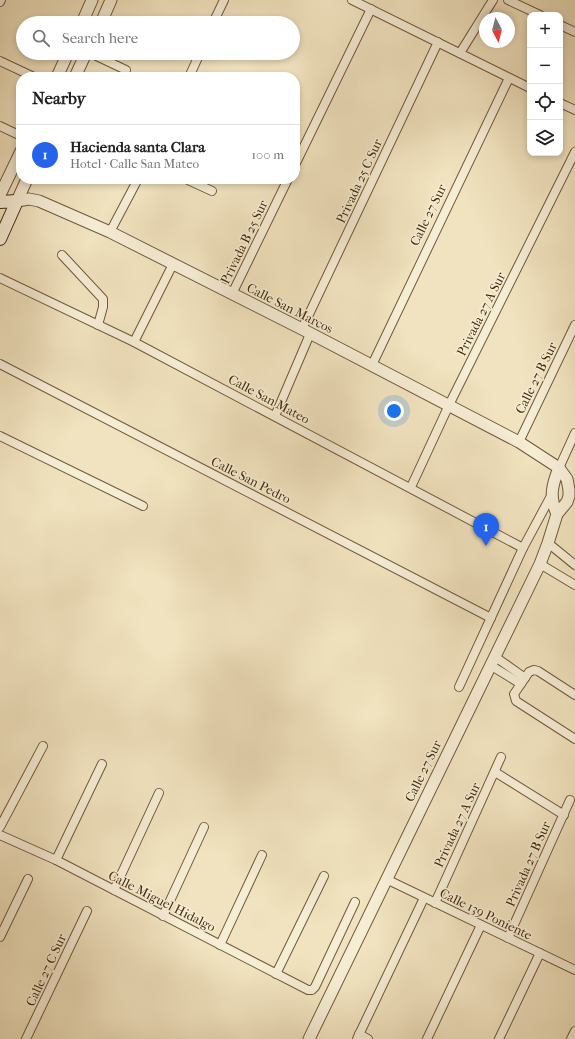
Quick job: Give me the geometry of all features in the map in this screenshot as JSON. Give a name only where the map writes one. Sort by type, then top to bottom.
[{"type":"main road","name":"Calle San Marcos","points":[[0,202],[17,200]]},
{"type":"main road","points":[[0,239],[17,200]]},
{"type":"street","points":[[85,16],[92,0]]},
{"type":"street","points":[[104,16],[112,0]]},
{"type":"street","points":[[216,16],[224,0]]},
{"type":"street","points":[[352,0],[527,87]]},
{"type":"street","points":[[460,53],[493,0]]},
{"type":"street","points":[[508,0],[534,12]]},
{"type":"street","points":[[300,155],[371,9]]},
{"type":"street","points":[[563,26],[575,32]]},
{"type":"street","name":"Privada 25 C Sur","points":[[276,416],[306,331],[438,42]]},
{"type":"street","points":[[58,72],[64,60]]},
{"type":"street","points":[[77,72],[83,60]]},
{"type":"street","points":[[105,60],[126,70]]},
{"type":"street","points":[[190,72],[196,60]]},
{"type":"street","points":[[0,61],[23,72]]},
{"type":"street","name":"Calle 27 Sur","points":[[372,365],[509,78]]},
{"type":"street","points":[[563,104],[575,110]]},
{"type":"street","points":[[0,126],[16,134]]},
{"type":"street","name":"Privada 27 A Sur","points":[[411,487],[449,405],[575,152]]},
{"type":"street","points":[[0,195],[16,161]]},
{"type":"street","points":[[17,200],[25,184]]},
{"type":"street","points":[[110,232],[135,184]]},
{"type":"street","points":[[197,184],[212,191]]},
{"type":"street","name":"Privada B 25 Sur","points":[[232,294],[286,184]]},
{"type":"street","name":"Calle San Marcos","points":[[17,200],[29,199],[40,201],[110,232],[449,405],[519,442],[559,468]]},
{"type":"street","points":[[62,255],[103,299],[103,307],[98,325]]},
{"type":"street","points":[[134,342],[173,264]]},
{"type":"street","name":"Calle San Mateo","points":[[0,278],[134,342],[411,487],[523,548]]},
{"type":"street","name":"Calle 27 B Sur","points":[[519,442],[575,324]]},
{"type":"street","name":"Calle San Pedro","points":[[0,364],[491,618]]},
{"type":"street","points":[[557,514],[553,506],[552,493],[554,481],[575,433]]},
{"type":"street","points":[[0,436],[143,506]]},
{"type":"street","name":"Calle 27 Sur","points":[[309,1039],[540,564],[557,514],[567,502],[569,490],[567,479],[559,468]]},
{"type":"street","points":[[459,687],[523,548],[552,493]]},
{"type":"street","points":[[548,543],[575,565]]},
{"type":"street","points":[[540,564],[575,585]]},
{"type":"street","points":[[492,660],[523,681]]},
{"type":"street","points":[[575,695],[538,671],[534,670],[529,672],[514,694],[516,701],[575,739]]},
{"type":"street","points":[[0,827],[43,746]]},
{"type":"street","name":"Privada 27 A Sur","points":[[434,903],[502,757]]},
{"type":"street","points":[[56,860],[102,764]]},
{"type":"street","points":[[495,772],[564,815]]},
{"type":"street","points":[[114,890],[159,793]]},
{"type":"street","name":"Privada 27 B Sur","points":[[508,938],[570,800]]},
{"type":"street","points":[[163,916],[204,827]]},
{"type":"street","name":"Calle Miguel Hidalgo","points":[[0,834],[56,860],[308,990],[315,988],[355,902]]},
{"type":"street","points":[[220,945],[262,855]]},
{"type":"street","points":[[276,974],[324,876]]},
{"type":"street","points":[[0,937],[28,880]]},
{"type":"street","name":"Calle 139 Poniente","points":[[386,880],[575,970]]},
{"type":"street","points":[[368,1039],[358,1037],[424,898]]},
{"type":"street","name":"Calle 27 C Sur","points":[[26,1039],[87,911]]},
{"type":"street","points":[[427,1039],[481,925]]},
{"type":"street","points":[[499,1039],[540,953]]},
{"type":"street","points":[[571,1039],[575,1031]]},
{"type":"place","name":"Hacienda santa Clara","points":[[486,546]]}]
